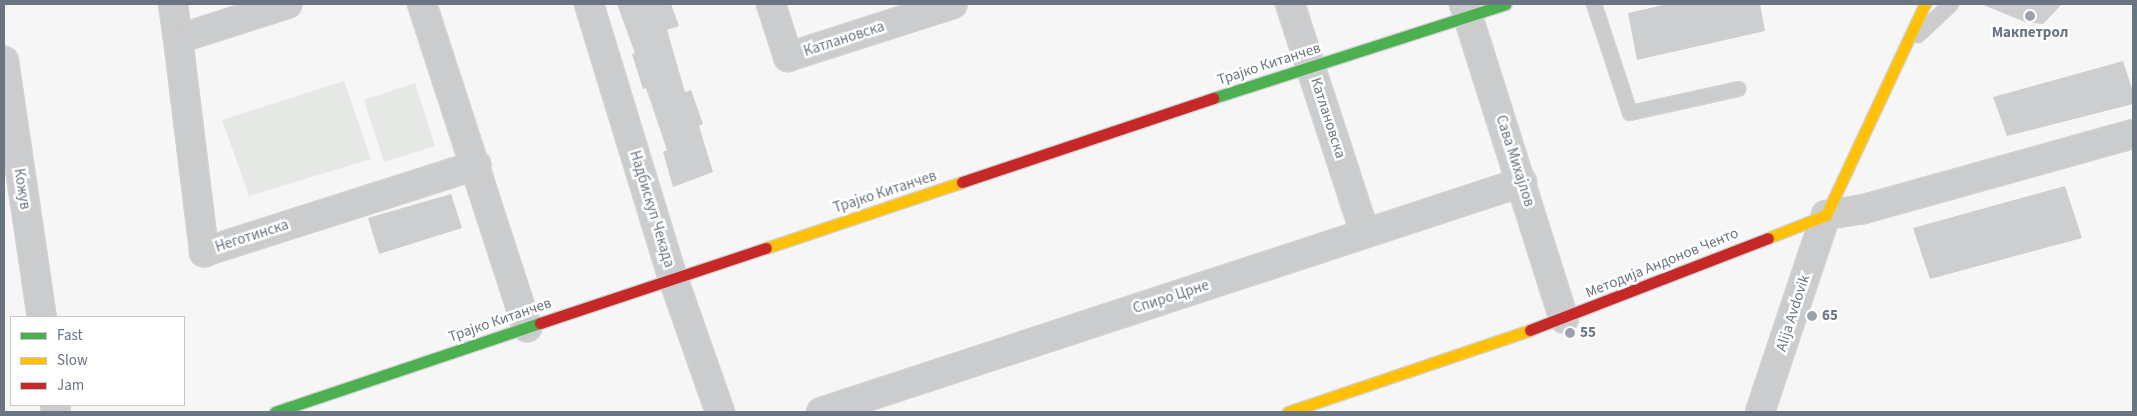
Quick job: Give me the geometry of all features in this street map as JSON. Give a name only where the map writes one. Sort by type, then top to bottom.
[{"type":"street","name":"Неготинска","points":[[173,4],[204,252],[476,165]]},
{"type":"street","points":[[178,39],[288,4]]},
{"type":"street","points":[[422,4],[527,326]]},
{"type":"street","name":"Надбискуп Чекада","points":[[589,4],[673,278],[720,412]]},
{"type":"street","name":"Катлановска","points":[[771,4],[788,57],[952,4]]},
{"type":"street","name":"Катлановска","points":[[1290,4],[1365,233]]},
{"type":"street","name":"Трајко Китанчев","points":[[275,412],[527,326],[1311,65],[1466,10],[1505,4]]},
{"type":"street","points":[[1826,215],[1925,4]]},
{"type":"street","name":"Сава Михајлов","points":[[1466,10],[1564,319]]},
{"type":"street","name":"Кожув","points":[[4,61],[6,92],[42,316]]},
{"type":"street","points":[[1826,215],[1864,209],[2133,134]]},
{"type":"street","name":"Спиро Црне","points":[[820,412],[1522,182]]},
{"type":"street","name":"Методија Андонов Ченто","points":[[1288,412],[1564,319],[1826,215]]},
{"type":"street","name":"Alija Avdovik","points":[[1760,412],[1826,215]]},
{"type":"lane","points":[[1594,4],[1630,113],[1738,89]]},
{"type":"lane","points":[[1903,49],[1951,4]]},
{"type":"shaded area","points":[[344,81],[371,159],[249,196],[222,120]]},
{"type":"shaded area","points":[[415,83],[435,146],[384,162],[364,100]]},
{"type":"building","points":[[617,4],[671,4],[679,26],[667,30],[685,92],[691,90],[703,124],[699,126],[713,172],[673,187],[663,152],[667,150],[646,88],[643,89],[632,54],[635,53]]},
{"type":"building","points":[[1668,4],[1760,4],[1765,31],[1637,60],[1628,13]]},
{"type":"building","name":"Макпетрол","points":[[1981,4],[2062,4],[2043,24],[2025,22]]},
{"type":"building","points":[[2123,61],[2133,92],[2133,104],[2007,136],[1993,97]]},
{"type":"building","points":[[2065,186],[2082,238],[1930,279],[1913,228]]},
{"type":"building","points":[[451,194],[462,228],[379,254],[368,218]]},
{"type":"traffic: fast","points":[[1213,98],[1505,4]]},
{"type":"traffic: fast","points":[[275,412],[540,323]]},
{"type":"traffic: slow","points":[[1768,238],[1826,215],[1925,4]]},
{"type":"traffic: slow","points":[[766,248],[962,182]]},
{"type":"traffic: slow","points":[[1288,412],[1530,330]]},
{"type":"traffic: jam","points":[[962,182],[1213,98]]},
{"type":"traffic: jam","points":[[1530,330],[1768,238]]},
{"type":"traffic: jam","points":[[540,323],[766,248]]},
{"type":"place","name":"Макпетрол","points":[[2030,16]]},
{"type":"place","name":"65","points":[[1812,316]]},
{"type":"place","name":"55","points":[[1570,333]]}]
